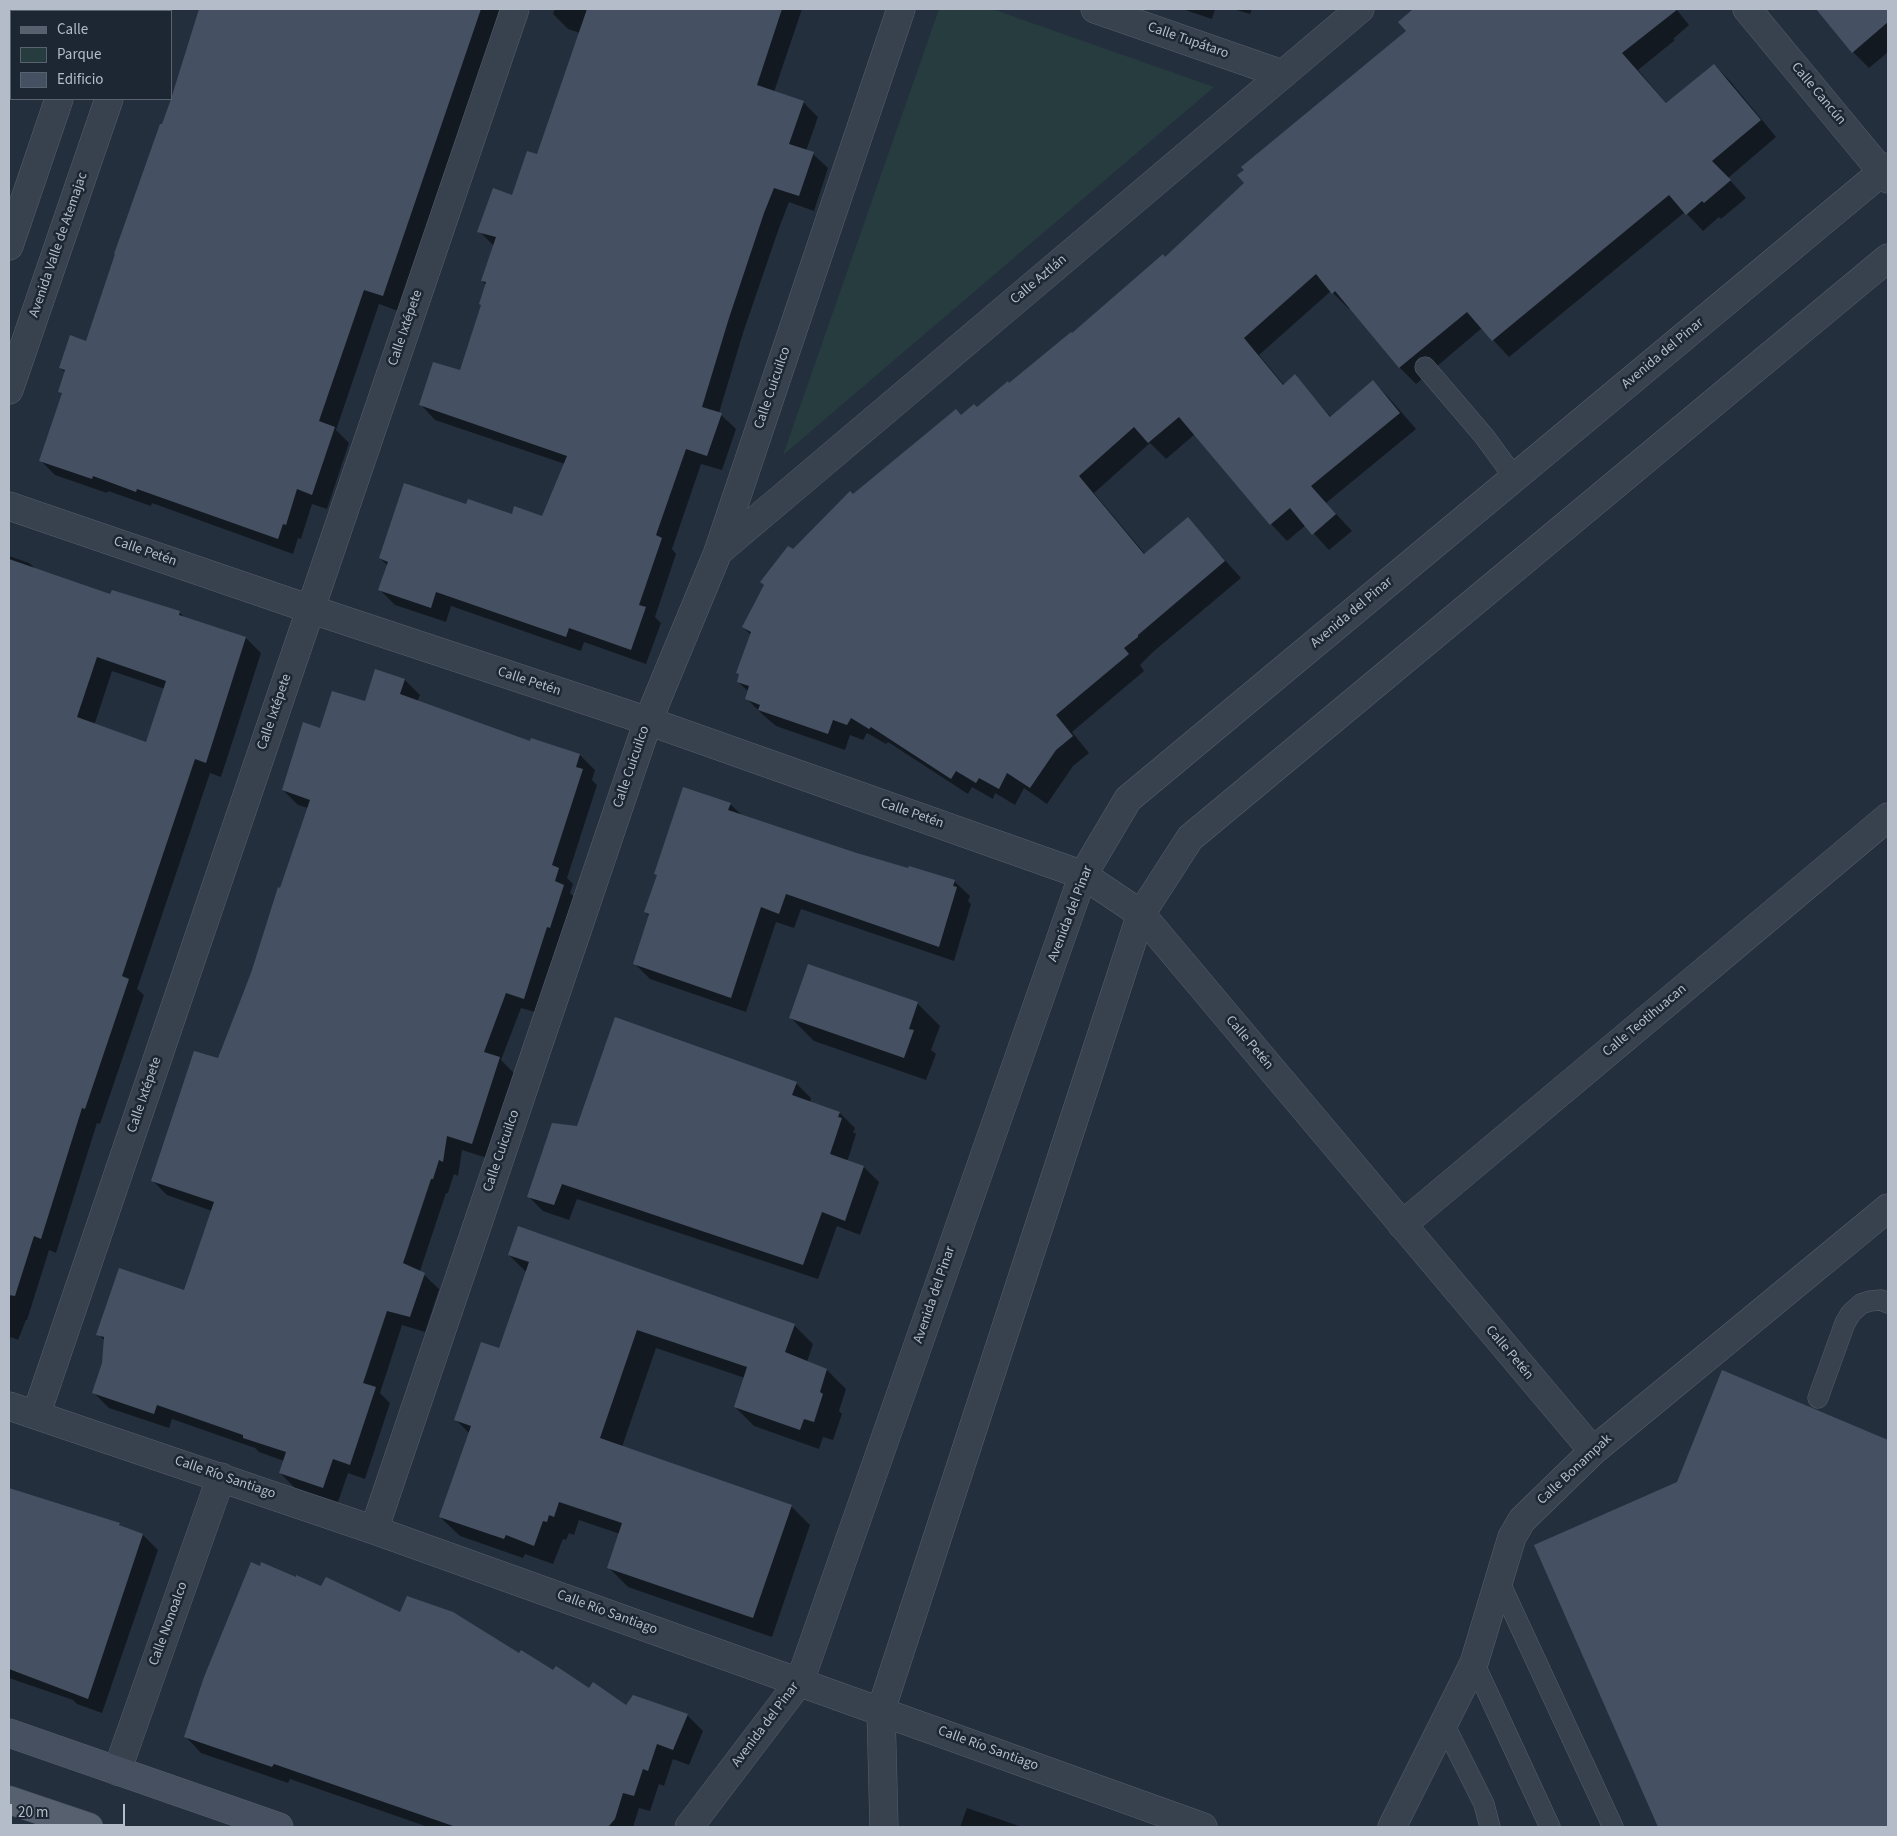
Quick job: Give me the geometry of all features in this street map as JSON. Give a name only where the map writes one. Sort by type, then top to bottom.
[{"type":"main road","points":[[9,1733],[279,1827]]},
{"type":"main road","points":[[9,1800],[90,1827]]},
{"type":"street","name":"Calle Ixtépete","points":[[36,1415],[515,9]]},
{"type":"street","name":"Calle Cuicuilco","points":[[374,1530],[648,721],[718,552],[901,9]]},
{"type":"street","name":"Calle Tupátaro","points":[[1094,9],[1282,74]]},
{"type":"street","name":"Calle Aztlán","points":[[718,552],[1360,9]]},
{"type":"street","name":"Calle Cancún","points":[[1748,9],[1886,173]]},
{"type":"street","points":[[9,246],[59,100]]},
{"type":"street","name":"Avenida Valle de Atemajac","points":[[9,390],[106,100]]},
{"type":"street","name":"Avenida del Pinar","points":[[689,1827],[800,1681],[1083,875],[1128,799],[1514,477],[1886,173]]},
{"type":"street","points":[[884,1827],[881,1710],[1141,914],[1190,838],[1888,258]]},
{"type":"street","name":"Calle Petén","points":[[9,506],[310,609],[648,721],[1083,875],[1141,914],[1593,1452]]},
{"type":"street","name":"Calle Teotihuacan","points":[[1402,1225],[1888,817]]},
{"type":"street","name":"Calle Bonampak","points":[[1392,1827],[1474,1663],[1512,1537],[1522,1520],[1593,1452],[1888,1208]]},
{"type":"street","name":"Calle Río Santiago","points":[[9,1406],[221,1476],[800,1681],[1203,1827]]},
{"type":"street","name":"Calle Nonoalco","points":[[117,1771],[221,1476]]},
{"type":"lane","points":[[1425,366],[1484,436],[1514,477]]},
{"type":"lane","points":[[1818,1398],[1845,1323],[1851,1313],[1860,1304],[1870,1301],[1880,1300],[1888,1303]]},
{"type":"lane","points":[[1499,1581],[1613,1827]]},
{"type":"lane","points":[[1474,1663],[1550,1827]]},
{"type":"lane","points":[[1444,1724],[1484,1804],[1490,1827]]},
{"type":"green space","points":[[939,9],[992,9],[1214,87],[783,455]]},
{"type":"building","points":[[199,9],[481,9],[383,296],[364,290],[319,421],[335,427],[312,495],[297,489],[286,525],[283,524],[278,539],[137,489],[136,492],[93,476],[92,479],[39,461],[62,393],[58,392],[65,370],[59,368],[70,335],[86,341],[114,254],[160,124],[162,124]]},
{"type":"building","points":[[587,9],[782,9],[757,85],[804,101],[789,144],[814,152],[799,196],[774,188],[764,213],[702,407],[722,413],[707,456],[686,449],[656,535],[662,538],[639,605],[646,607],[631,650],[569,628],[566,637],[436,592],[431,608],[378,590],[388,562],[379,558],[404,483],[466,504],[468,499],[512,514],[514,506],[542,516],[567,456],[419,405],[433,362],[460,370],[481,305],[479,304],[486,282],[481,281],[496,237],[477,232],[493,188],[512,195],[527,151],[537,154]]},
{"type":"building","points":[[1413,9],[1678,9],[1622,53],[1666,103],[1714,64],[1761,120],[1712,161],[1731,180],[1704,203],[1702,201],[1686,215],[1669,195],[1492,341],[1467,312],[1399,368],[1335,291],[1332,294],[1316,274],[1244,338],[1283,385],[1295,374],[1330,417],[1373,380],[1400,413],[1311,486],[1336,514],[1312,535],[1290,508],[1270,525],[1179,417],[1148,443],[1134,427],[1079,476],[1144,554],[1188,517],[1225,561],[1124,648],[1129,654],[1056,715],[1073,736],[1056,750],[1030,788],[1007,773],[999,789],[979,778],[976,783],[956,771],[951,779],[871,727],[869,729],[851,718],[847,725],[833,720],[828,734],[758,710],[760,705],[745,699],[749,686],[737,682],[739,674],[736,673],[751,632],[742,627],[764,585],[760,582],[788,546],[793,549],[850,491],[853,494],[956,409],[961,415],[974,404],[977,407],[1072,333],[1163,254],[1165,257],[1244,183],[1237,175],[1244,170],[1241,167],[1406,31],[1398,22]]},
{"type":"building","points":[[1816,9],[1888,9],[1888,22],[1852,53]]},
{"type":"building","points":[[9,559],[110,594],[112,590],[180,611],[179,615],[246,637],[206,763],[195,759],[122,976],[129,979],[85,1109],[82,1108],[41,1239],[34,1236],[15,1296],[9,1295]],"holes":[[[97,657],[166,681],[146,742],[77,717]]]},
{"type":"building","points":[[375,669],[405,679],[400,694],[530,741],[531,738],[580,754],[576,767],[583,769],[552,865],[559,868],[555,881],[564,885],[550,928],[547,927],[524,999],[506,993],[484,1052],[500,1057],[472,1144],[447,1136],[443,1162],[439,1160],[433,1179],[431,1179],[403,1263],[425,1273],[410,1317],[387,1311],[363,1383],[376,1387],[350,1465],[333,1459],[323,1488],[279,1473],[286,1452],[243,1438],[243,1435],[157,1405],[154,1414],[92,1393],[102,1363],[104,1337],[96,1335],[119,1268],[184,1290],[214,1202],[151,1181],[194,1051],[218,1058],[251,973],[278,887],[280,888],[310,800],[282,790],[303,722],[320,728],[332,691],[365,701]]},
{"type":"building","points":[[683,787],[731,803],[728,810],[857,853],[955,880],[953,886],[957,887],[939,947],[786,894],[779,914],[761,907],[731,998],[633,964],[649,914],[644,912],[657,875],[654,874]]},
{"type":"building","points":[[808,964],[918,1002],[909,1029],[914,1030],[904,1058],[789,1018]]},
{"type":"building","points":[[615,1017],[797,1082],[792,1095],[840,1112],[838,1117],[842,1118],[830,1154],[864,1166],[845,1221],[822,1212],[803,1265],[562,1184],[554,1205],[527,1197],[552,1123],[577,1126]]},
{"type":"building","points":[[518,1226],[795,1324],[785,1352],[827,1369],[820,1392],[823,1394],[814,1422],[804,1419],[800,1430],[734,1407],[747,1367],[637,1330],[600,1438],[792,1505],[753,1618],[607,1568],[622,1523],[559,1502],[554,1517],[549,1515],[547,1522],[543,1521],[534,1546],[506,1535],[504,1539],[439,1517],[471,1426],[454,1420],[481,1342],[499,1348],[529,1262],[508,1255]]},
{"type":"building","points":[[1722,1370],[1888,1440],[1888,1827],[1658,1827],[1534,1545],[1677,1482]]},
{"type":"building","points":[[9,1488],[120,1523],[119,1525],[143,1534],[88,1699],[9,1669]]},
{"type":"building","points":[[251,1562],[260,1566],[261,1562],[321,1586],[326,1577],[400,1612],[407,1596],[453,1612],[519,1653],[521,1650],[553,1670],[556,1666],[589,1688],[593,1682],[626,1705],[633,1695],[688,1714],[673,1750],[657,1744],[648,1771],[643,1769],[634,1796],[623,1793],[615,1819],[608,1827],[456,1827],[274,1764],[272,1767],[184,1737],[204,1677]]}]
